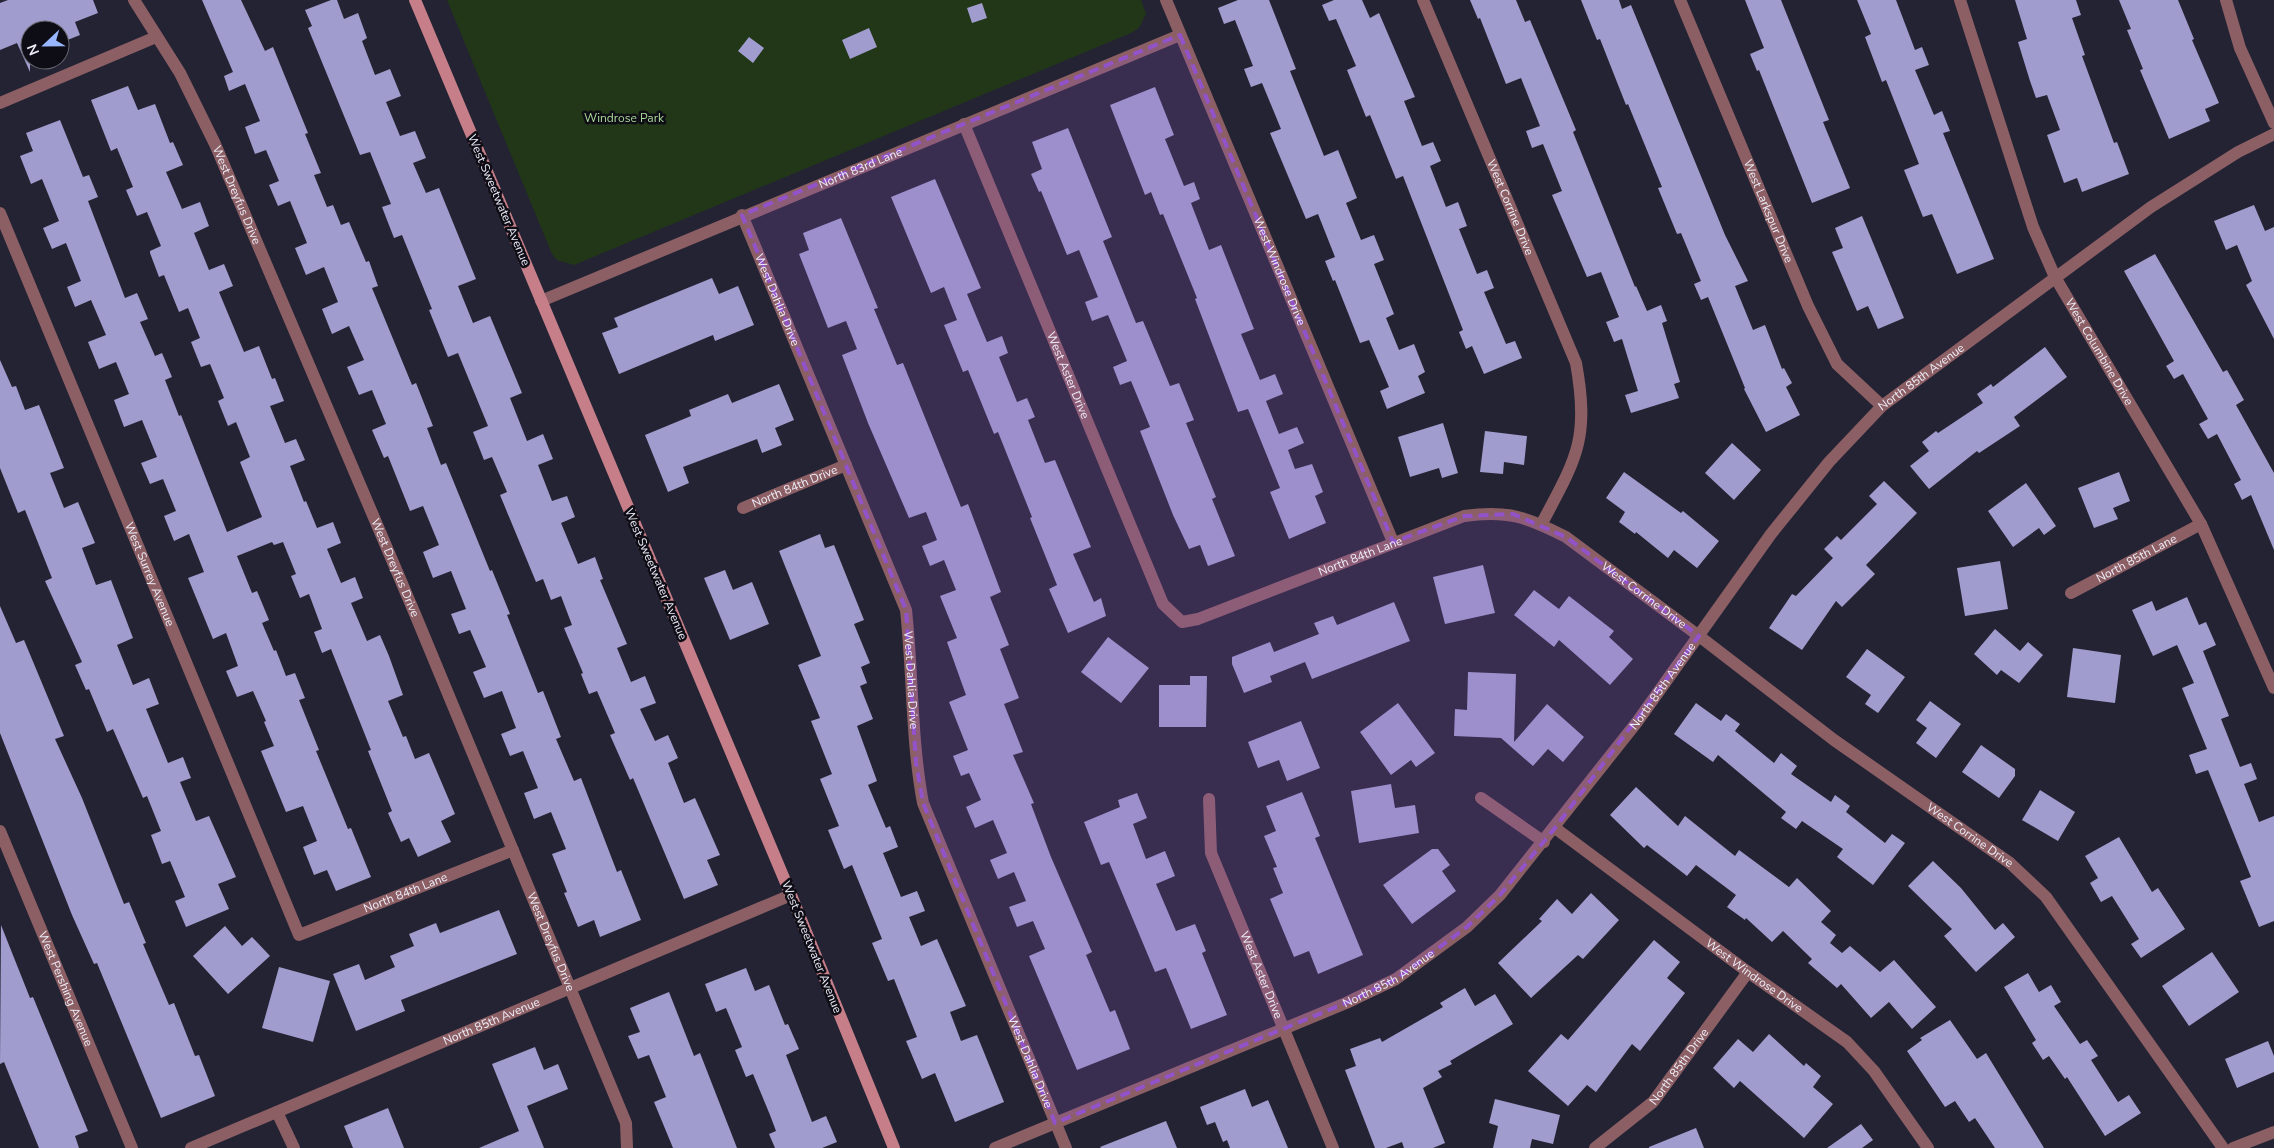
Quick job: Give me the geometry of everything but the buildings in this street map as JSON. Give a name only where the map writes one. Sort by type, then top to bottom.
[{"type":"street","name":"West Dreyfus Drive","points":[[134,0],[180,73],[214,144],[415,614],[626,1124],[627,1148]]},
{"type":"street","name":"West Sweetwater Avenue","points":[[416,0],[791,895],[894,1148]]},
{"type":"street","name":"West Windrose Drive","points":[[1166,0],[1393,542]]},
{"type":"street","name":"West Corrine Drive","points":[[1423,0],[1576,363],[1581,392],[1582,426],[1579,445],[1572,467],[1542,525],[1566,537],[1834,740],[2010,863],[2046,897],[2222,1148]]},
{"type":"street","name":"West Larkspur Drive","points":[[1680,0],[1808,306],[1837,364],[1882,406]]},
{"type":"street","name":"West Columbine Drive","points":[[1960,0],[2033,227],[2055,277],[2201,524],[2274,688]]},
{"type":"street","points":[[2226,0],[2240,48],[2274,124]]},
{"type":"street","name":"North 83rd Lane","points":[[541,301],[1180,35]]},
{"type":"street","points":[[0,103],[156,37]]},
{"type":"street","name":"West Aster Drive","points":[[964,124],[1163,604],[1182,622]]},
{"type":"street","name":"North 85th Avenue","points":[[995,1148],[1284,1030],[1396,979],[1467,927],[1500,895],[1544,842],[1699,636],[1772,534],[1829,462],[1882,406],[2151,206],[2238,152],[2274,134]]},
{"type":"street","name":"West Surrey Avenue","points":[[0,214],[300,935]]},
{"type":"street","name":"West Dahlia Drive","points":[[742,216],[906,610],[912,661],[916,763],[923,803],[1066,1148]]},
{"type":"street","name":"North 84th Drive","points":[[743,508],[846,465]]},
{"type":"street","name":"North 84th Lane","points":[[1182,622],[1198,619],[1464,516],[1487,513],[1513,514],[1542,525]]},
{"type":"street","name":"North 85th Lane","points":[[2071,593],[2201,524]]},
{"type":"street","points":[[1481,798],[1544,842]]},
{"type":"street","name":"West Aster Drive","points":[[1209,799],[1211,853],[1333,1148]]},
{"type":"street","name":"West Windrose Drive","points":[[1555,828],[1748,972],[1847,1042],[1874,1071],[1928,1148]]},
{"type":"street","name":"West Pershing Avenue","points":[[0,831],[132,1148]]},
{"type":"street","name":"North 84th Lane","points":[[300,935],[513,850]]},
{"type":"street","name":"North 85th Avenue","points":[[192,1148],[791,895]]},
{"type":"street","name":"North 85th Drive","points":[[1595,1148],[1653,1102],[1748,972]]},
{"type":"street","points":[[277,1112],[294,1148]]},
{"type":"street","points":[[2233,1148],[2274,1132]]},
{"type":"highlighted area","points":[[1180,35],[1393,542],[1464,516],[1513,514],[1566,537],[1699,636],[1555,828],[1500,895],[1467,927],[1396,979],[1346,1003],[1055,1123],[923,803],[916,763],[906,610],[742,215]]},
{"type":"green space","name":"Windrose Park","points":[[447,0],[1141,0],[1146,14],[1139,28],[1131,33],[574,265],[557,260],[552,254]]}]
